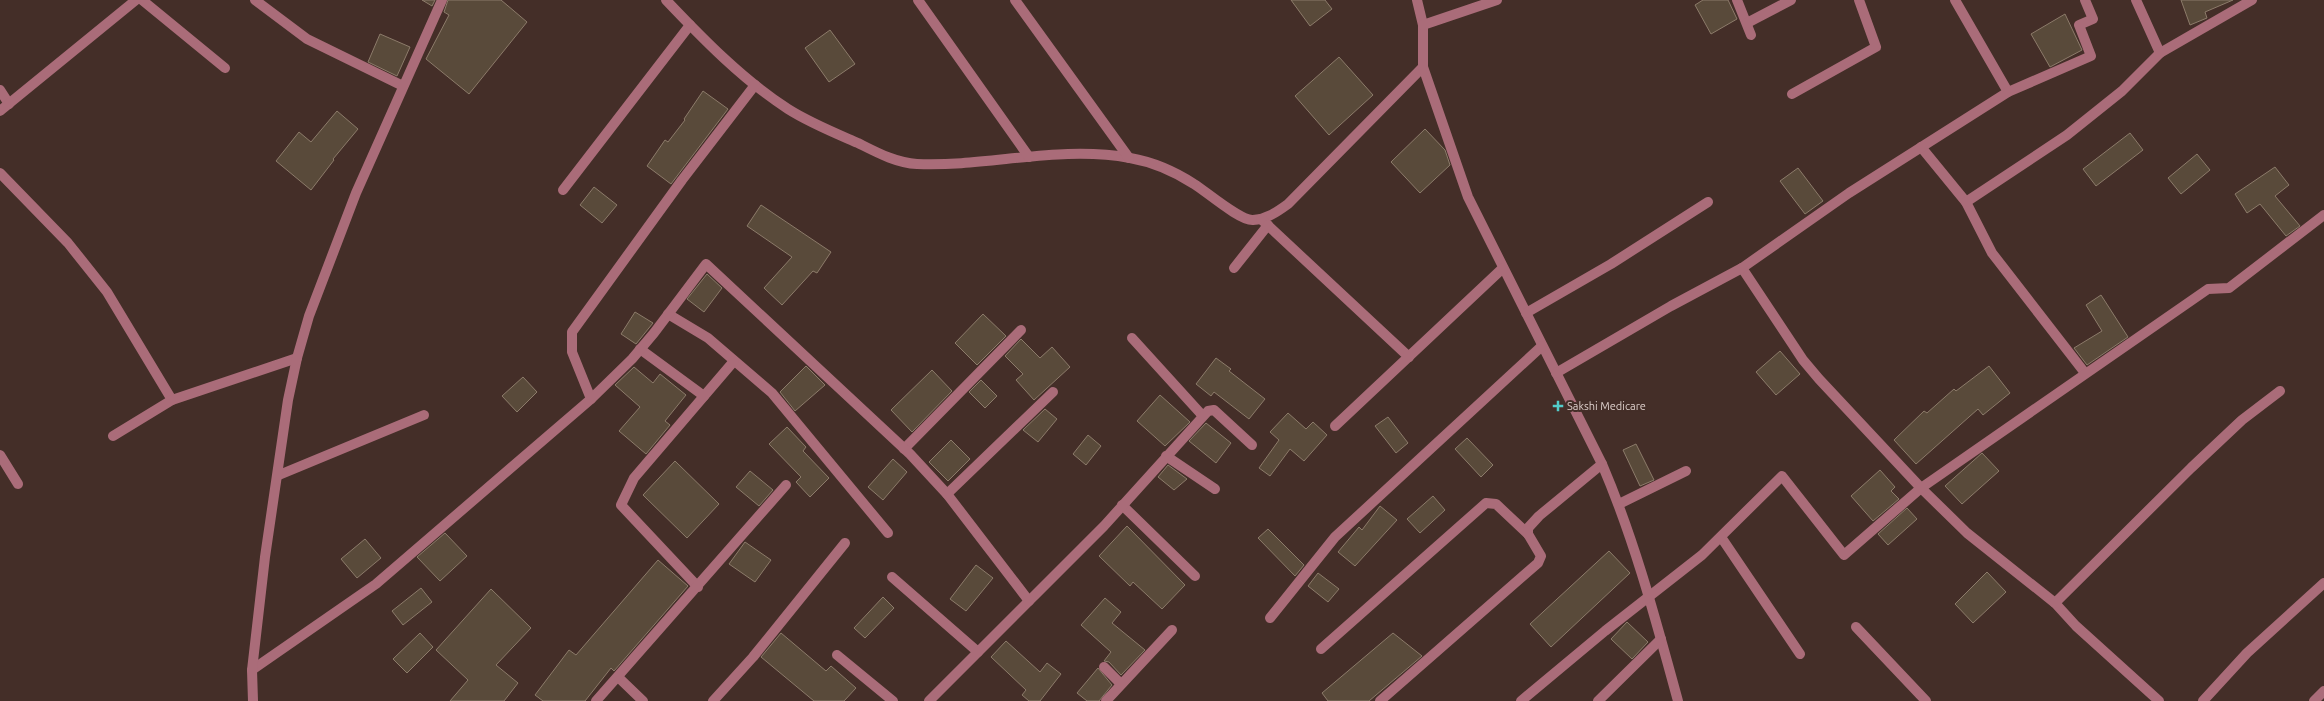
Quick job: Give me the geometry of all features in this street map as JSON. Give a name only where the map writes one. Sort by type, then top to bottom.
[{"type":"street","points":[[0,111],[136,0]]},
{"type":"street","points":[[142,0],[225,68]]},
{"type":"street","points":[[256,0],[307,39],[403,86]]},
{"type":"street","points":[[253,701],[252,670],[265,557],[279,475],[288,400],[309,316],[356,193],[442,0]]},
{"type":"street","points":[[666,0],[690,25],[755,85],[789,110],[891,158],[916,164],[1088,154],[1129,158],[1162,167],[1194,184],[1229,209],[1252,220],[1264,222],[1409,357]]},
{"type":"street","points":[[918,0],[1029,157]]},
{"type":"street","points":[[1015,0],[1129,158]]},
{"type":"street","points":[[1417,0],[1423,24],[1423,67],[1468,197],[1602,464],[1619,504],[1649,596],[1678,701]]},
{"type":"street","points":[[1423,24],[1497,0]]},
{"type":"street","points":[[1737,0],[1752,35]]},
{"type":"street","points":[[1747,23],[1791,0]]},
{"type":"street","points":[[1792,94],[1876,47],[1859,0]]},
{"type":"street","points":[[1955,0],[2008,92]]},
{"type":"street","points":[[1556,373],[1671,306],[1742,268],[1921,147],[2008,92],[2091,56],[2078,25],[2093,19],[2085,0]]},
{"type":"street","points":[[2136,0],[2160,53]]},
{"type":"street","points":[[1966,202],[2067,135],[2122,91],[2160,53],[2252,0]]},
{"type":"street","points":[[563,190],[690,25]]},
{"type":"street","points":[[1234,268],[1264,222],[1288,204],[1423,67]]},
{"type":"street","points":[[590,399],[572,352],[572,332],[682,180],[755,85]]},
{"type":"street","points":[[0,90],[9,104]]},
{"type":"street","points":[[1921,147],[1966,202],[1992,253],[2085,373]]},
{"type":"street","points":[[0,174],[68,243],[107,292],[172,400]]},
{"type":"street","points":[[1526,313],[1610,264],[1708,202]]},
{"type":"street","points":[[1521,701],[1605,631],[1702,555],[1782,476],[1844,555],[1920,488],[2208,289],[2229,288],[2324,215]]},
{"type":"street","points":[[252,670],[376,584],[590,399],[640,349],[706,264],[904,449],[947,494],[1029,601]]},
{"type":"street","points":[[1335,426],[1503,268]]},
{"type":"street","points":[[1742,268],[1811,369],[1920,488],[1967,533],[2055,603],[2076,626],[2158,701]]},
{"type":"street","points":[[668,314],[708,338],[772,393],[888,533]]},
{"type":"street","points":[[904,449],[1021,330]]},
{"type":"street","points":[[1132,338],[1202,415]]},
{"type":"street","points":[[1270,618],[1335,537],[1542,346]]},
{"type":"street","points":[[640,349],[704,396]]},
{"type":"street","points":[[113,436],[172,400],[298,358]]},
{"type":"street","points":[[698,587],[621,505],[634,478],[734,361]]},
{"type":"street","points":[[2055,603],[2191,468],[2242,420],[2280,391]]},
{"type":"street","points":[[947,494],[1053,392]]},
{"type":"street","points":[[929,701],[1122,505],[1202,415],[1208,411],[1214,410],[1252,445]]},
{"type":"street","points":[[279,475],[424,415]]},
{"type":"street","points":[[0,455],[18,484]]},
{"type":"street","points":[[1166,456],[1215,489]]},
{"type":"street","points":[[1528,534],[1528,528],[1539,516],[1602,464]]},
{"type":"street","points":[[1619,504],[1686,471]]},
{"type":"street","points":[[596,701],[698,587],[786,485]]},
{"type":"street","points":[[1321,649],[1486,503],[1496,504],[1528,534],[1541,556],[1538,563],[1380,701]]},
{"type":"street","points":[[1122,505],[1195,576]]},
{"type":"street","points":[[1721,537],[1800,654]]},
{"type":"street","points":[[713,701],[753,657],[845,543]]},
{"type":"street","points":[[892,577],[978,652]]},
{"type":"street","points":[[2203,701],[2247,653],[2324,583]]},
{"type":"street","points":[[1856,627],[1926,701]]},
{"type":"street","points":[[1106,701],[1172,630]]},
{"type":"street","points":[[1598,701],[1661,639]]},
{"type":"street","points":[[837,655],[893,701]]},
{"type":"street","points":[[1104,667],[1121,684]]},
{"type":"street","points":[[618,677],[643,701]]},
{"type":"street","points":[[2314,701],[2324,691]]},
{"type":"building","points":[[422,0],[435,0],[432,6]]},
{"type":"building","points":[[448,0],[501,0],[527,22],[469,94],[426,59],[449,15],[444,12]]},
{"type":"building","points":[[1291,0],[1325,0],[1332,9],[1310,26]]},
{"type":"building","points":[[1703,0],[1728,0],[1737,19],[1711,34],[1695,5]]},
{"type":"building","points":[[2181,0],[2233,0],[2205,12],[2207,18],[2190,25]]},
{"type":"building","points":[[2065,14],[2082,50],[2050,67],[2031,34]]},
{"type":"building","points":[[830,30],[855,64],[829,82],[805,48]]},
{"type":"building","points":[[380,34],[410,47],[397,76],[368,62]]},
{"type":"building","points":[[1339,57],[1373,95],[1329,135],[1295,96]]},
{"type":"building","points":[[703,91],[728,109],[671,184],[647,166],[665,140],[668,142],[685,120],[684,119]]},
{"type":"building","points":[[337,111],[358,129],[333,159],[334,160],[311,190],[276,161],[299,132],[311,142]]},
{"type":"building","points":[[1425,129],[1445,150],[1450,165],[1420,193],[1391,162]]},
{"type":"building","points":[[2130,133],[2143,150],[2096,186],[2083,169]]},
{"type":"building","points":[[2197,154],[2210,170],[2181,194],[2168,178]]},
{"type":"building","points":[[2275,167],[2289,185],[2275,196],[2300,226],[2286,236],[2260,204],[2247,213],[2235,194]]},
{"type":"building","points":[[1798,168],[1823,201],[1805,214],[1780,181]]},
{"type":"building","points":[[594,187],[617,205],[602,223],[580,205]]},
{"type":"building","points":[[761,205],[831,252],[817,273],[813,271],[782,305],[764,288],[792,257],[747,226]]},
{"type":"building","points":[[707,274],[722,288],[704,312],[687,299]]},
{"type":"building","points":[[2101,295],[2128,337],[2087,365],[2074,348],[2102,331],[2086,305]]},
{"type":"building","points":[[635,312],[653,323],[636,344],[621,334]]},
{"type":"building","points":[[983,314],[1006,336],[977,365],[955,343]]},
{"type":"building","points":[[1021,339],[1040,358],[1052,347],[1070,367],[1034,400],[1016,380],[1023,374],[1005,356]]},
{"type":"building","points":[[1780,351],[1800,374],[1776,395],[1756,372]]},
{"type":"building","points":[[1216,358],[1231,369],[1229,371],[1265,399],[1249,419],[1214,392],[1211,396],[1196,384]]},
{"type":"building","points":[[806,366],[825,385],[795,411],[780,392]]},
{"type":"building","points":[[1989,366],[2010,393],[1983,415],[1978,409],[1916,464],[1894,440],[1924,411],[1927,413],[1954,389],[1956,391]]},
{"type":"building","points":[[634,367],[653,383],[660,374],[686,395],[665,421],[670,425],[646,454],[619,431],[640,407],[615,385]]},
{"type":"building","points":[[932,370],[952,391],[912,432],[891,410]]},
{"type":"building","points":[[523,377],[537,392],[517,412],[502,396]]},
{"type":"building","points":[[981,380],[997,396],[985,408],[969,392]]},
{"type":"building","points":[[1160,395],[1190,422],[1165,446],[1137,421]]},
{"type":"building","points":[[1045,409],[1057,419],[1038,442],[1023,430]]},
{"type":"building","points":[[1288,413],[1306,429],[1313,422],[1327,435],[1304,461],[1290,449],[1270,476],[1259,468],[1279,440],[1270,432]]},
{"type":"building","points":[[1388,417],[1408,443],[1396,453],[1375,426]]},
{"type":"building","points":[[1206,423],[1231,443],[1216,463],[1189,441]]},
{"type":"building","points":[[787,427],[806,447],[803,451],[829,478],[810,497],[796,482],[801,477],[769,444]]},
{"type":"building","points":[[1088,435],[1101,446],[1086,465],[1073,454]]},
{"type":"building","points":[[1467,438],[1493,465],[1481,477],[1455,449]]},
{"type":"building","points":[[951,440],[970,459],[948,481],[929,462]]},
{"type":"building","points":[[1636,444],[1654,480],[1640,486],[1623,450]]},
{"type":"building","points":[[1982,453],[1999,471],[1962,504],[1945,486]]},
{"type":"building","points":[[893,459],[907,472],[883,500],[868,487]]},
{"type":"building","points":[[675,461],[719,504],[687,538],[643,495]]},
{"type":"building","points":[[1168,465],[1187,479],[1174,490],[1158,477]]},
{"type":"building","points":[[1880,470],[1895,487],[1891,491],[1899,499],[1873,521],[1851,496]]},
{"type":"building","points":[[750,471],[773,490],[759,506],[736,487]]},
{"type":"building","points":[[1433,496],[1445,510],[1420,533],[1407,519]]},
{"type":"building","points":[[1380,506],[1397,520],[1355,566],[1338,552],[1359,527],[1362,530]]},
{"type":"building","points":[[1907,508],[1917,519],[1888,545],[1878,534]]},
{"type":"building","points":[[1127,526],[1185,585],[1162,609],[1133,582],[1130,586],[1099,556]]},
{"type":"building","points":[[1268,529],[1304,565],[1295,576],[1258,538]]},
{"type":"building","points":[[445,533],[467,556],[440,581],[417,557]]},
{"type":"building","points":[[365,539],[381,558],[357,578],[341,559]]},
{"type":"building","points":[[745,542],[771,560],[755,582],[729,564]]},
{"type":"building","points":[[1609,551],[1630,573],[1551,647],[1530,624]]},
{"type":"building","points":[[658,560],[688,586],[614,671],[611,668],[585,701],[543,701],[535,695],[569,650],[576,655]]},
{"type":"building","points":[[976,565],[993,578],[966,611],[950,599]]},
{"type":"building","points":[[1987,572],[2006,592],[1973,623],[1955,604]]},
{"type":"building","points":[[1318,573],[1339,589],[1328,602],[1308,586]]},
{"type":"building","points":[[421,588],[432,602],[403,625],[392,611]]},
{"type":"building","points":[[491,589],[531,628],[496,665],[518,683],[504,701],[450,701],[468,680],[436,650]]},
{"type":"building","points":[[883,597],[894,608],[865,638],[854,628]]},
{"type":"building","points":[[1105,598],[1121,612],[1112,623],[1145,650],[1121,675],[1109,662],[1104,661],[1111,652],[1081,625]]},
{"type":"building","points":[[1627,622],[1648,642],[1632,659],[1611,639]]},
{"type":"building","points":[[420,633],[433,647],[407,673],[393,659]]},
{"type":"building","points":[[781,633],[826,671],[831,666],[856,688],[844,701],[814,701],[761,657]]},
{"type":"building","points":[[1393,633],[1422,656],[1369,701],[1328,701],[1322,693]]},
{"type":"building","points":[[1006,641],[1040,672],[1047,663],[1061,674],[1040,701],[1029,701],[1022,695],[1026,690],[991,657]]},
{"type":"building","points":[[1098,668],[1112,685],[1099,701],[1087,701],[1077,693]]},
{"type":"place","name":"Sakshi Medicare","points":[[1558,406]]}]
